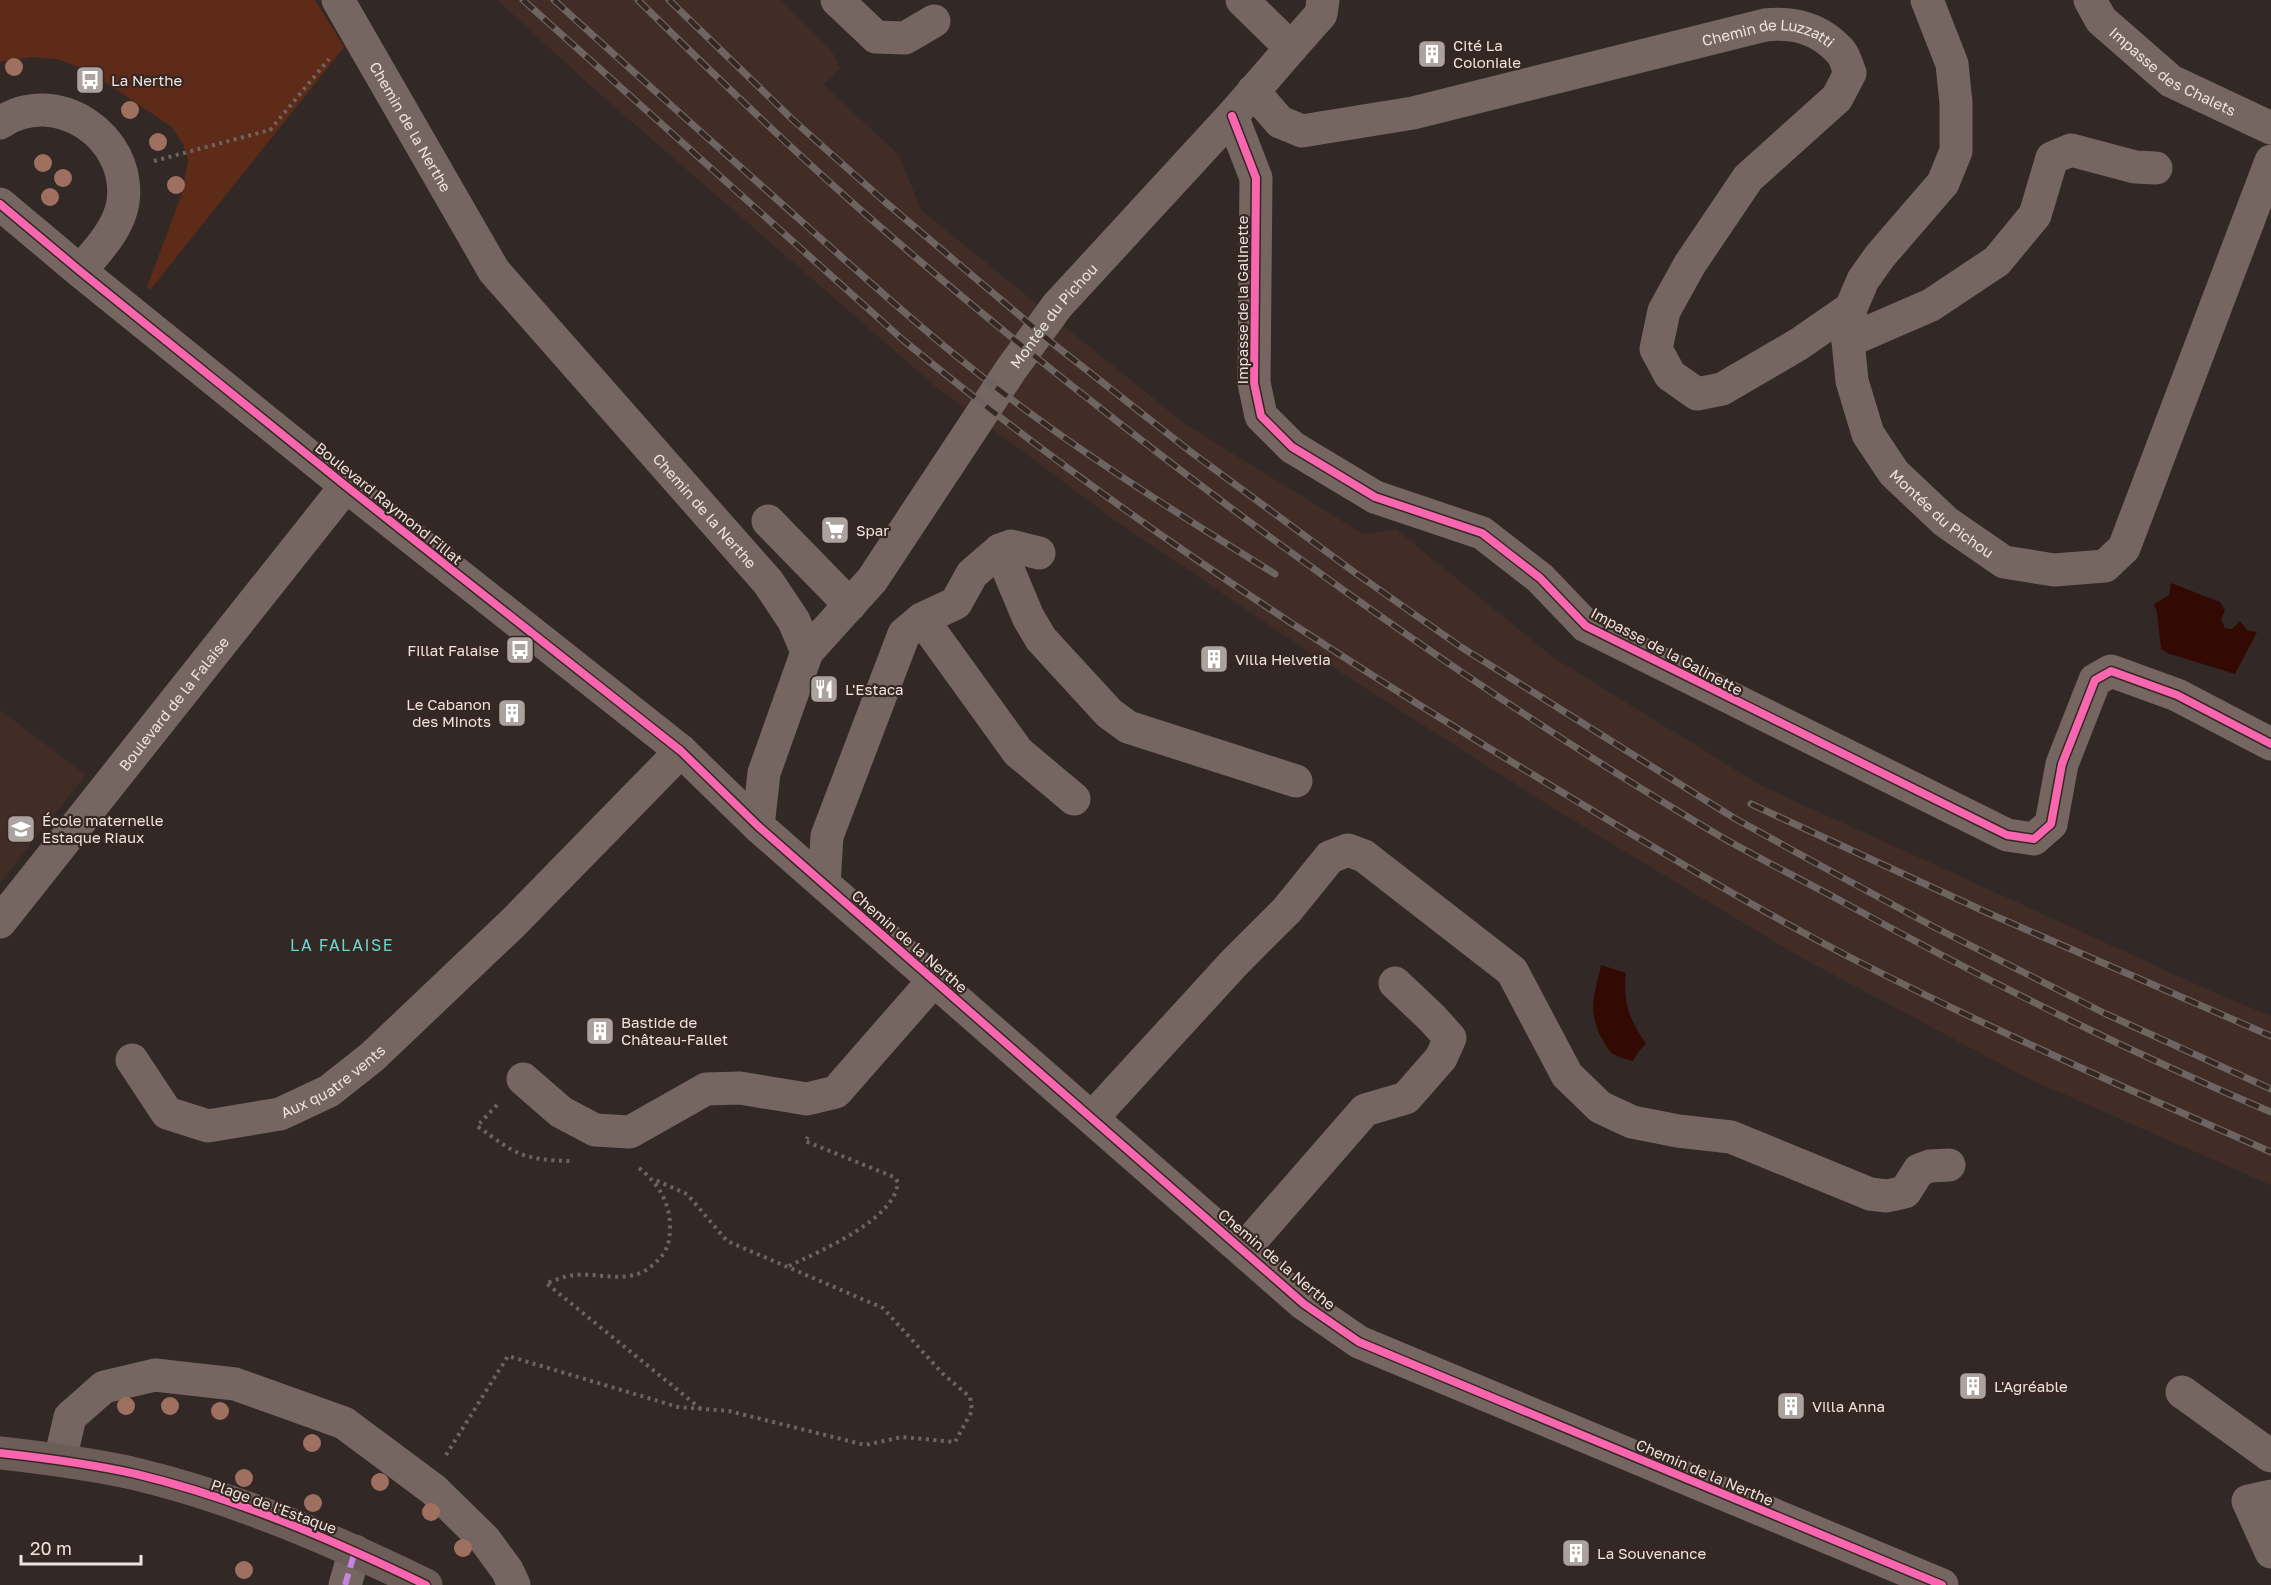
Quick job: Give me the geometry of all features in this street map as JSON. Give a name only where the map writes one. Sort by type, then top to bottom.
[{"type":"main road","name":"Plage de l'Estaque","points":[[0,1453],[60,1460],[136,1474],[197,1492],[355,1551],[426,1585]]},
{"type":"street","name":"Chemin de la Nerthe","points":[[338,0],[494,271],[768,582],[794,621],[807,652]]},
{"type":"street","points":[[837,0],[876,36],[905,38],[934,21]]},
{"type":"street","points":[[1242,0],[1291,48]]},
{"type":"street","name":"Montée du Pichou","points":[[807,652],[872,580],[1012,368],[1057,306],[1232,116],[1321,14],[1323,0]]},
{"type":"street","name":"Montée du Pichou","points":[[1927,0],[1952,64],[1956,103],[1956,151],[1943,183],[1880,256],[1863,280],[1851,308],[1848,342],[1852,381],[1868,434],[1894,473],[1946,522],[2004,562],[2054,570],[2105,566],[2124,548],[2271,161]]},
{"type":"street","name":"Impasse des Chalets","points":[[2090,0],[2101,20],[2171,81],[2271,128]]},
{"type":"street","name":"Chemin de Luzzatti","points":[[1253,91],[1280,122],[1302,131],[1413,113],[1765,25],[1786,22],[1817,32],[1841,52],[1850,73],[1837,98],[1748,178],[1690,264],[1664,311],[1656,350],[1671,375],[1697,394],[1722,389],[1799,344],[1851,308]]},
{"type":"street","points":[[0,123],[26,111],[47,110],[67,115],[89,126],[104,139],[117,157],[124,186],[122,204],[108,236],[80,271]]},
{"type":"street","name":"Impasse de la Galinette","points":[[1232,116],[1256,178],[1254,383],[1261,416],[1292,447],[1375,497],[1482,533],[1540,578],[1586,626],[2007,836],[2034,839],[2051,824],[2062,764],[2095,680],[2111,671],[2177,695],[2271,744]]},
{"type":"street","points":[[1848,342],[1931,306],[1996,261],[2035,215],[2052,158],[2060,153],[2071,150],[2134,167],[2156,168]]},
{"type":"street","name":"Boulevard Raymond Fillat","points":[[0,204],[346,486],[681,751],[758,826]]},
{"type":"street","name":"Boulevard de la Falaise","points":[[0,922],[346,486]]},
{"type":"street","points":[[768,521],[850,605]]},
{"type":"street","points":[[824,884],[831,826],[904,634],[922,618],[956,603],[972,574],[1000,550],[1011,546],[1039,553]]},
{"type":"street","points":[[1000,550],[1028,617],[1041,639],[1109,713],[1128,727],[1296,781]]},
{"type":"street","points":[[922,618],[1018,752],[1074,799]]},
{"type":"street","points":[[758,826],[764,773],[807,652]]},
{"type":"street","name":"Aux quatre vents","points":[[132,1060],[167,1113],[208,1126],[280,1114],[329,1091],[372,1057],[513,923],[681,751]]},
{"type":"street","name":"Chemin de la Nerthe","points":[[758,826],[1304,1304],[1359,1342],[1942,1585]]},
{"type":"street","points":[[1092,1118],[1235,962],[1287,910],[1330,857],[1348,850],[1364,856],[1512,971],[1567,1075],[1600,1107],[1632,1122],[1678,1131],[1731,1137],[1870,1194],[1887,1196],[1905,1192],[1919,1170],[1930,1166],[1949,1165]]},
{"type":"street","points":[[512,1090],[595,1130],[630,1132],[705,1089],[740,1088],[807,1099],[836,1092],[934,980]]},
{"type":"street","points":[[1243,1250],[1365,1110],[1406,1098],[1441,1059],[1450,1038],[1432,1017],[1395,983]]},
{"type":"street","points":[[60,1460],[70,1417],[104,1387],[155,1375],[235,1384],[344,1423],[434,1490],[485,1540],[507,1570],[514,1585]]},
{"type":"street","points":[[2182,1392],[2271,1456]]},
{"type":"street","points":[[2259,1498],[2271,1552]]},
{"type":"street","points":[[345,1585],[355,1551]]},
{"type":"path","points":[[185,152],[270,130],[330,58]]},
{"type":"path","points":[[512,1090],[477,1126],[514,1153],[540,1160],[574,1161]]},
{"type":"path","points":[[788,1267],[835,1244],[876,1219],[897,1190],[898,1182],[894,1177],[805,1141],[836,1092]]},
{"type":"path","points":[[631,1161],[653,1179],[662,1190],[670,1225],[666,1252],[646,1272],[616,1278],[569,1276],[546,1283],[701,1409]]},
{"type":"path","points":[[456,1439],[508,1356],[678,1407],[729,1411],[865,1445],[902,1437],[955,1442],[972,1411],[970,1397],[943,1374],[882,1308],[728,1241],[687,1194],[653,1179]]},
{"type":"shaded area","points":[[0,0],[315,0],[344,47],[150,290],[147,287],[182,194],[188,160],[183,144],[172,127],[87,70],[57,59],[31,57],[0,62]]},
{"type":"shaded area","points":[[497,0],[781,0],[831,50],[840,68],[824,85],[899,155],[921,210],[1185,424],[1363,534],[1396,529],[1554,658],[1762,786],[2220,995],[2271,1016],[2271,1185],[2029,1079],[1802,958],[1556,810],[1309,652],[1113,519],[935,386],[593,88]]},
{"type":"shaded area","points":[[2171,583],[2220,602],[2225,610],[2221,619],[2225,628],[2232,629],[2240,621],[2247,630],[2257,632],[2235,674],[2167,653],[2161,649],[2154,604],[2169,595]]},
{"type":"shaded area","name":"École maternelle Estaque Riaux","points":[[0,710],[86,775],[0,883]]},
{"type":"shaded area","points":[[1601,965],[1626,973],[1625,994],[1628,1010],[1646,1044],[1633,1061],[1610,1051],[1594,1018],[1595,993]]},
{"type":"railway","points":[[523,0],[903,340],[1047,453],[1271,609],[1424,708],[1547,783],[1817,940],[2015,1038],[2271,1152]]},
{"type":"railway","points":[[554,0],[907,315],[962,361],[1081,450],[1275,574]]},
{"type":"railway","points":[[638,0],[841,193],[1023,347],[1232,509],[1444,660],[1662,802],[1748,852],[2053,1012],[2161,1064],[2271,1112]]},
{"type":"railway","points":[[669,0],[793,120],[884,201],[1051,342],[1191,452],[1354,572],[1461,647],[1734,818],[1812,861],[1934,927],[2106,1014],[2271,1089]]},
{"type":"railway","points":[[1751,804],[1988,913],[2271,1036]]},
{"type":"marked path","points":[[345,1585],[355,1551]]},
{"type":"cycle path","points":[[1232,116],[1256,178],[1254,383],[1261,416],[1292,447],[1375,497],[1482,533],[1540,578],[1586,626],[2007,835],[2034,839],[2051,824],[2062,764],[2095,680],[2111,671],[2177,695],[2271,744]]},
{"type":"cycle path","points":[[0,204],[346,486],[681,751],[758,826],[1304,1304],[1359,1342],[1942,1585]]},
{"type":"cycle path","points":[[0,1453],[119,1470],[210,1495],[320,1536],[426,1585]]},
{"type":"place","name":"Cité La Coloniale","points":[[1432,54]]},
{"type":"place","name":"La Nerthe","points":[[90,80]]},
{"type":"place","name":"Spar","points":[[835,530]]},
{"type":"place","name":"Fillat Falaise","points":[[520,650]]},
{"type":"place","name":"Villa Helvetia","points":[[1214,659]]},
{"type":"place","name":"L'Estaca","points":[[824,689]]},
{"type":"place","name":"Le Cabanon des Minots","points":[[512,713]]},
{"type":"place","name":"École maternelle Estaque Riaux","points":[[21,829]]},
{"type":"place","name":"Bastide de Château-Fallet","points":[[600,1031]]},
{"type":"place","name":"L'Agréable","points":[[1973,1386]]},
{"type":"place","name":"Villa Anna","points":[[1791,1406]]},
{"type":"place","name":"La Souvenance","points":[[1576,1553]]},
{"type":"district","name":"LA FALAISE","points":[[342,945]]}]
